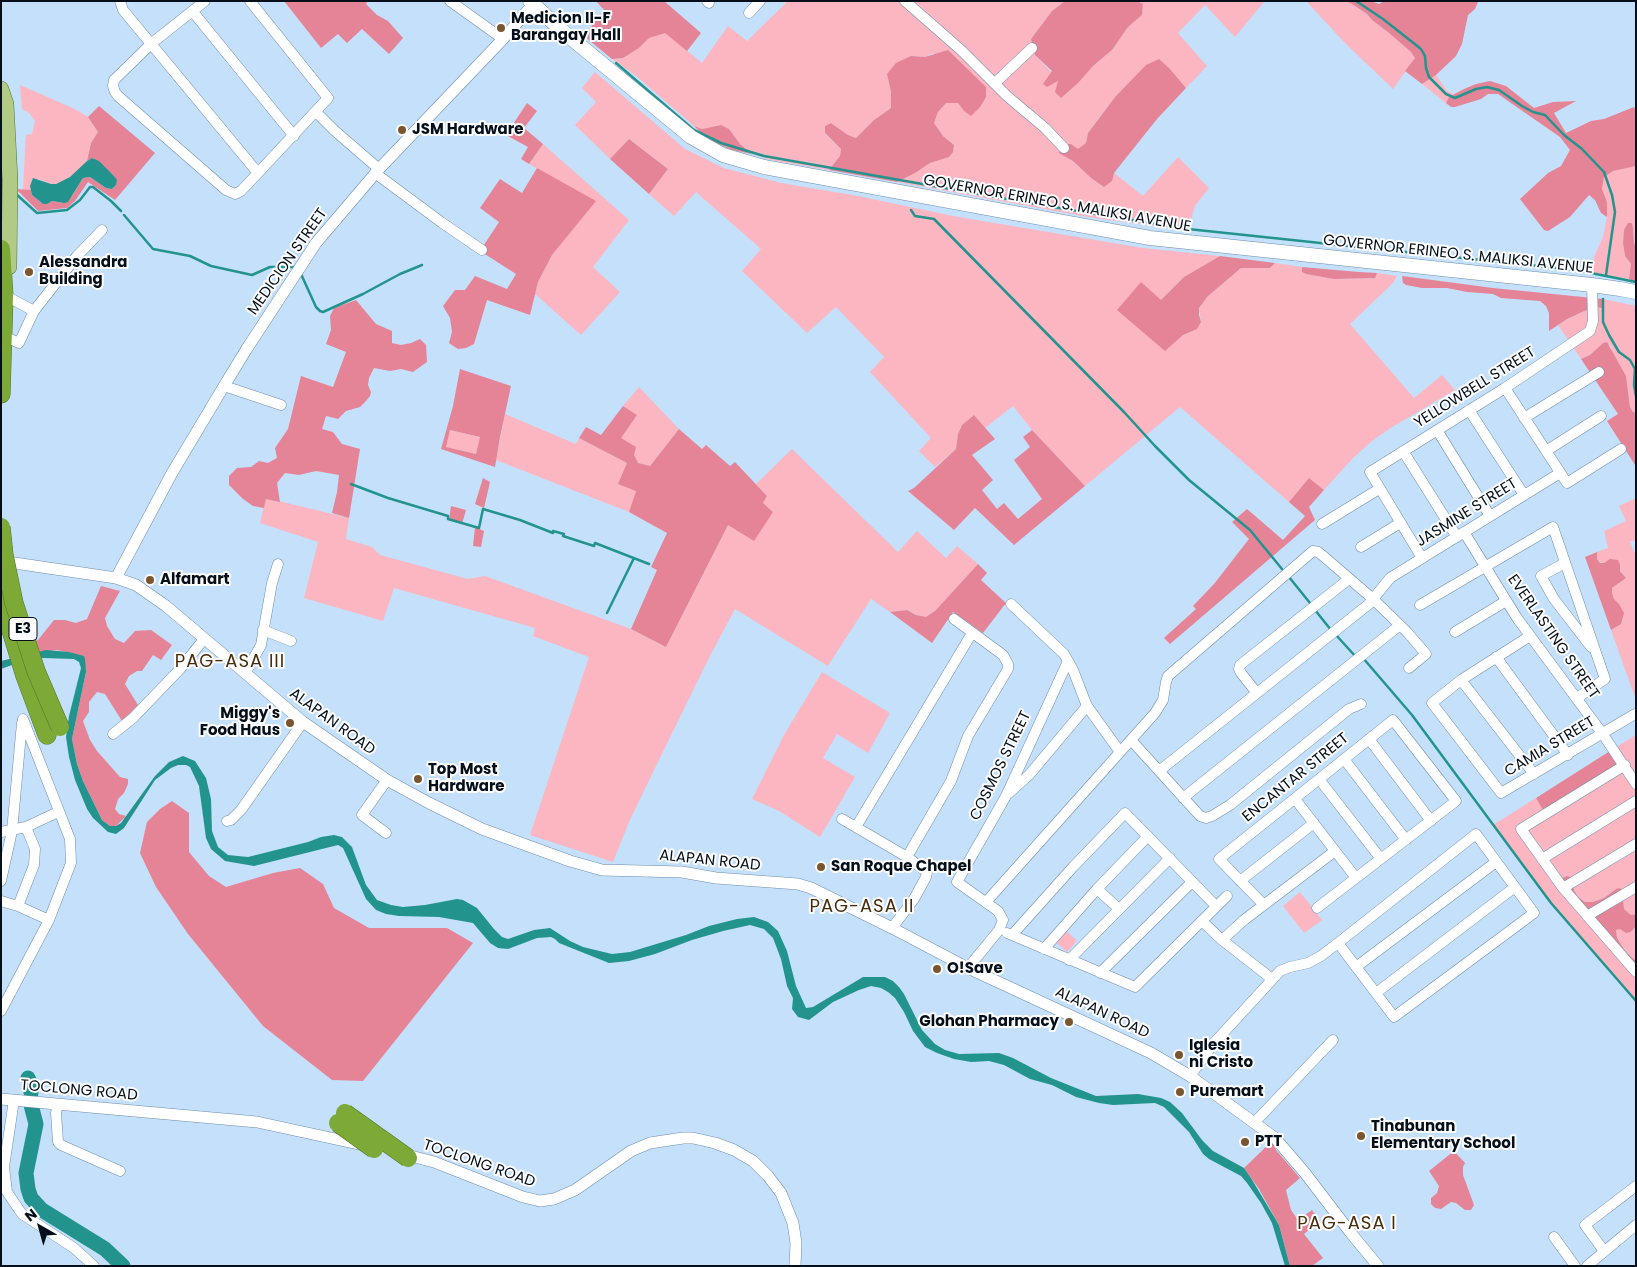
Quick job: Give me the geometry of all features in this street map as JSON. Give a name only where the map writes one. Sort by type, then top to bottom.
[{"type":"highway","points":[[1,249],[4,296],[1,394]]},
{"type":"highway","name":"E3","points":[[1,527],[4,555],[14,603],[54,731],[23,667],[1,598]]},
{"type":"highway","points":[[341,1118],[403,1162]]},
{"type":"main road","name":"GOVERNOR ERINEO S. MALIKSI AVENUE","points":[[533,2],[690,138],[723,155],[764,167],[1150,238],[1620,288],[1636,292]]},
{"type":"main road","points":[[1,89],[6,104],[10,179],[8,296],[1,401]]},
{"type":"street","points":[[120,1],[123,10],[258,173]]},
{"type":"street","points":[[205,1],[152,43],[114,80],[113,86],[115,92],[229,192],[235,194],[241,191],[328,98],[250,1]]},
{"type":"street","points":[[450,1],[503,39]]},
{"type":"street","points":[[749,14],[760,1]]},
{"type":"street","points":[[905,1],[962,50],[1018,106],[1045,128],[1064,148]]},
{"type":"street","name":"MEDICION STREET","points":[[116,578],[172,473],[224,386],[305,258],[377,171],[503,39],[533,2]]},
{"type":"street","points":[[193,12],[294,136]]},
{"type":"street","points":[[995,82],[1032,48]]},
{"type":"street","points":[[316,112],[377,171],[441,222],[482,250]]},
{"type":"street","points":[[6,337],[19,342],[34,311],[77,256],[102,230]]},
{"type":"street","name":"YELLOWBELL STREET","points":[[1379,489],[1370,472],[1583,337],[1592,326],[1592,285]]},
{"type":"street","points":[[8,296],[34,311]]},
{"type":"street","points":[[1524,418],[1600,372]]},
{"type":"street","points":[[224,386],[281,405]]},
{"type":"street","points":[[1505,388],[1567,484],[1620,449]]},
{"type":"street","points":[[1469,410],[1524,495]]},
{"type":"street","points":[[1546,451],[1601,416]]},
{"type":"street","points":[[1436,430],[1490,516]]},
{"type":"street","name":"EVERLASTING STREET","points":[[1403,451],[1460,534],[1486,566],[1506,601],[1530,636],[1577,698],[1636,784]]},
{"type":"street","name":"JASMINE STREET","points":[[1159,771],[1374,600],[1390,578],[1560,473]]},
{"type":"street","points":[[1322,524],[1379,489],[1422,558]]},
{"type":"street","points":[[1361,547],[1400,523]]},
{"type":"street","points":[[1420,605],[1553,527],[1605,679],[1577,698]]},
{"type":"street","points":[[968,968],[1002,924],[1002,915],[986,902],[1160,707],[1168,676],[1309,554],[1318,552],[1374,600],[1426,654],[1410,668]]},
{"type":"street","name":"ALAPAN ROAD","points":[[1,561],[116,578],[125,580],[146,591],[246,672],[303,722],[388,780],[482,829],[589,867],[614,871],[666,871],[716,878],[798,884],[828,896],[968,968],[1128,1041],[1190,1076],[1275,1138],[1378,1266]]},
{"type":"street","points":[[1565,563],[1540,576],[1554,599],[1596,654]]},
{"type":"street","points":[[246,672],[260,645],[272,583],[278,564]]},
{"type":"street","points":[[1256,692],[1241,673],[1240,665],[1349,579]]},
{"type":"street","points":[[1455,632],[1506,601]]},
{"type":"street","points":[[1011,604],[1064,654],[1087,706],[1120,752]]},
{"type":"street","points":[[907,857],[950,782],[968,736],[1008,669],[1008,664],[1003,655],[954,619]]},
{"type":"street","points":[[1183,798],[1400,625]]},
{"type":"street","points":[[263,630],[291,641]]},
{"type":"street","points":[[856,827],[972,632]]},
{"type":"street","points":[[1530,636],[1461,680],[1534,774]]},
{"type":"street","points":[[113,734],[133,718],[181,668],[204,639]]},
{"type":"street","points":[[1496,657],[1568,754]]},
{"type":"street","name":"COSMOS STREET","points":[[986,902],[957,882],[1006,796],[1068,661]]},
{"type":"street","name":"CAMIA STREET","points":[[1461,680],[1432,703],[1501,793],[1635,714]]},
{"type":"street","points":[[1131,740],[1200,816],[1206,818],[1212,816],[1256,784],[1349,709],[1361,704]]},
{"type":"street","points":[[1006,796],[1029,775],[1087,706]]},
{"type":"street","points":[[1,881],[6,832],[23,719],[70,839],[71,864],[49,920],[1,1011]]},
{"type":"street","name":"ENCANTAR STREET","points":[[1240,881],[1219,859],[1392,720],[1456,801],[1431,821]]},
{"type":"street","points":[[227,821],[231,820],[241,810],[303,722]]},
{"type":"street","points":[[1316,908],[1431,821],[1369,739]]},
{"type":"street","points":[[1344,759],[1406,840]]},
{"type":"street","points":[[1636,762],[1521,829],[1563,888],[1636,972]]},
{"type":"street","points":[[1319,779],[1381,859]]},
{"type":"street","points":[[386,833],[362,815],[388,780]]},
{"type":"street","points":[[1295,798],[1356,878]]},
{"type":"street","points":[[1542,859],[1636,801]]},
{"type":"street","points":[[6,832],[26,828],[58,812]]},
{"type":"street","points":[[1012,935],[1072,867],[1125,813],[1216,906]]},
{"type":"street","points":[[842,820],[907,857],[927,872],[914,898],[892,928]]},
{"type":"street","points":[[1264,905],[1240,881],[1314,823]]},
{"type":"street","points":[[18,906],[34,865],[34,849],[26,828]]},
{"type":"street","points":[[1190,1076],[1214,1044],[1272,979],[1285,969],[1315,960],[1476,834],[1534,913],[1394,1017],[1338,943]]},
{"type":"street","points":[[1044,948],[1148,836]]},
{"type":"street","points":[[1563,888],[1636,844]]},
{"type":"street","points":[[1222,940],[1244,920],[1335,850]]},
{"type":"street","points":[[1069,960],[1170,858]]},
{"type":"street","points":[[1356,967],[1496,862]]},
{"type":"street","points":[[1100,973],[1192,882]]},
{"type":"street","points":[[1376,993],[1515,887]]},
{"type":"street","points":[[1587,916],[1636,887]]},
{"type":"street","points":[[1097,889],[1119,908]]},
{"type":"street","points":[[999,930],[1136,987],[1227,896]]},
{"type":"street","points":[[1,901],[18,906],[49,920]]},
{"type":"street","points":[[1202,921],[1222,940],[1272,979]]},
{"type":"street","points":[[1254,1124],[1333,1040]]},
{"type":"street","name":"TOCLONG ROAD","points":[[1,1099],[257,1122],[434,1162],[524,1197],[540,1201],[554,1199],[575,1190],[640,1147],[672,1139],[693,1138],[704,1140],[725,1146],[744,1155],[761,1168],[775,1184],[786,1203],[793,1223],[796,1243],[794,1266]]},
{"type":"street","points":[[14,1100],[4,1167],[7,1192],[22,1214],[74,1248],[94,1266]]},
{"type":"street","points":[[58,1104],[58,1142],[120,1171]]},
{"type":"street","points":[[1604,1251],[1585,1225],[1636,1186]]},
{"type":"street","points":[[1587,1266],[1636,1225]]},
{"type":"street","points":[[1554,1237],[1575,1266]]},
{"type":"shaded area","points":[[284,1],[368,1],[366,4],[377,15],[388,21],[403,38],[389,54],[362,29],[347,43],[338,34],[321,48]]},
{"type":"shaded area","points":[[596,1],[664,1],[701,33],[687,51],[665,33],[649,38],[639,48],[623,58],[612,59],[584,36],[604,10]]},
{"type":"shaded area","points":[[788,1],[1065,1],[1052,11],[1031,39],[1035,55],[1059,80],[1077,83],[1112,50],[1128,27],[1142,15],[1143,4],[1137,1],[1265,1],[1235,37],[1205,5],[1178,33],[1207,66],[1186,88],[1170,69],[1129,83],[1098,119],[1088,133],[1086,143],[1078,150],[1059,152],[1104,187],[1111,181],[1114,173],[1143,196],[1178,157],[1209,188],[1195,206],[1188,230],[1094,218],[897,182],[930,163],[949,157],[954,145],[943,136],[934,123],[938,112],[946,103],[958,103],[964,111],[933,53],[925,57],[911,56],[887,74],[891,92],[891,108],[874,120],[856,138],[848,135],[831,123],[825,126],[825,134],[841,149],[840,156],[829,170],[771,160],[752,154],[740,144],[729,129],[721,125],[702,129],[694,126],[635,75],[612,59],[623,58],[639,48],[649,38],[665,32],[702,63],[728,26],[747,41]]},
{"type":"shaded area","points":[[1065,1],[1137,1],[1143,4],[1142,15],[1128,27],[1112,50],[1061,98],[1055,92],[1058,81],[1047,87],[1043,84],[1052,71],[1035,55],[1031,39],[1052,11]]},
{"type":"shaded area","points":[[1306,1],[1345,1],[1352,4],[1367,14],[1411,52],[1415,58],[1393,89],[1344,42]]},
{"type":"shaded area","points":[[1345,1],[1371,1],[1379,4],[1384,1],[1478,2],[1475,9],[1468,15],[1462,44],[1456,56],[1436,75],[1422,84],[1405,71],[1415,58],[1411,52],[1367,14]]},
{"type":"shaded area","points":[[948,50],[986,87],[986,97],[971,116],[958,103],[946,103],[938,112],[934,123],[943,136],[954,145],[953,152],[949,157],[930,163],[897,182],[829,170],[840,156],[841,149],[825,133],[825,126],[831,123],[848,135],[856,138],[874,120],[891,108],[891,92],[887,74],[896,63],[911,56],[925,57]]},
{"type":"shaded area","points":[[1159,59],[1186,88],[1157,119],[1114,173],[1112,181],[1104,187],[1073,161],[1059,153],[1063,144],[1071,144],[1078,149],[1086,143],[1088,133],[1115,97],[1146,65]]},
{"type":"shaded area","points":[[595,72],[685,149],[724,168],[781,183],[858,196],[953,216],[1143,248],[1220,256],[1184,277],[1161,300],[1165,350],[1183,335],[1197,329],[1201,322],[1199,308],[1207,297],[1241,268],[1270,268],[1275,263],[1302,267],[1302,272],[1306,274],[1334,279],[1374,278],[1377,273],[1397,276],[1393,283],[1350,324],[1414,398],[1442,375],[1455,390],[1372,441],[1353,458],[1324,490],[1309,479],[1289,502],[1180,407],[1085,486],[1032,430],[1013,406],[985,428],[974,415],[962,425],[958,434],[956,449],[935,467],[919,451],[931,438],[870,372],[884,357],[836,307],[807,333],[742,271],[761,249],[696,192],[674,216],[649,194],[668,169],[629,139],[610,159],[575,125],[596,102],[582,88]]},
{"type":"shaded area","points":[[1436,75],[1447,91],[1454,94],[1449,97],[1446,103],[1422,84]]},
{"type":"shaded area","points":[[1490,81],[1506,86],[1534,108],[1553,102],[1576,101],[1554,113],[1566,133],[1591,121],[1604,119],[1634,107],[1636,111],[1636,166],[1613,171],[1604,177],[1602,189],[1607,202],[1607,217],[1601,213],[1595,200],[1589,195],[1570,217],[1548,231],[1544,230],[1520,199],[1548,173],[1561,166],[1570,150],[1560,137],[1498,94],[1488,94],[1481,99],[1455,107],[1451,107],[1446,103],[1449,97],[1464,89]]},
{"type":"shaded area","points":[[20,85],[75,109],[88,117],[98,132],[91,143],[87,161],[70,177],[56,184],[39,179],[30,186],[31,190],[23,190],[25,151],[26,135],[32,134],[35,121],[29,113],[22,109]]},
{"type":"shaded area","points":[[527,103],[537,111],[524,128],[543,144],[529,164],[521,159],[528,147],[506,135]]},
{"type":"shaded area","points":[[99,106],[155,153],[115,200],[88,182],[75,201],[67,208],[38,211],[16,189],[31,190],[32,195],[43,204],[47,204],[52,201],[64,203],[72,196],[83,178],[90,177],[106,188],[112,189],[116,185],[114,176],[93,158],[87,161],[91,143],[98,132],[88,117]]},
{"type":"shaded area","points":[[721,125],[729,129],[740,144],[752,154],[732,150],[714,142],[694,126],[702,129]]},
{"type":"shaded area","points":[[629,139],[668,169],[649,194],[610,159]]},
{"type":"shaded area","points":[[543,144],[629,220],[593,267],[620,292],[581,335],[535,294],[538,282],[552,255],[595,201],[529,164]]},
{"type":"shaded area","points":[[92,158],[99,161],[117,180],[116,185],[112,189],[106,188],[90,177],[83,178],[68,202],[52,201],[43,204],[32,195],[30,186],[33,178],[56,184],[70,177]]},
{"type":"shaded area","points":[[1636,166],[1636,247],[1633,229],[1624,230],[1623,243],[1625,256],[1631,264],[1629,279],[1592,274],[1594,257],[1603,237],[1607,217],[1607,202],[1602,189],[1604,177],[1613,171]]},
{"type":"shaded area","points":[[537,168],[596,201],[552,255],[538,282],[530,315],[487,300],[474,344],[458,349],[449,343],[452,332],[450,318],[443,306],[455,290],[465,290],[475,276],[507,289],[516,274],[480,251],[499,222],[480,208],[500,179],[522,193]]},
{"type":"shaded area","points":[[1628,223],[1632,223],[1636,247],[1636,282],[1629,279],[1631,264],[1625,256],[1623,243],[1624,230]]},
{"type":"shaded area","points":[[1220,256],[1275,263],[1270,268],[1241,268],[1207,297],[1199,308],[1201,322],[1197,329],[1183,335],[1165,351],[1117,310],[1141,282],[1161,300],[1184,277]]},
{"type":"shaded area","points":[[1302,267],[1377,273],[1375,278],[1334,279],[1306,274],[1302,272]]},
{"type":"shaded area","points":[[1402,276],[1493,288],[1603,299],[1602,308],[1595,307],[1582,312],[1549,331],[1549,313],[1546,306],[1540,301],[1501,298],[1493,294],[1447,288],[1422,288],[1406,285],[1403,283]]},
{"type":"shaded area","points":[[1603,299],[1636,306],[1636,413],[1630,407],[1626,376],[1612,353],[1611,346],[1603,343],[1590,355],[1581,359],[1558,325],[1582,312],[1595,307],[1602,308]]},
{"type":"shaded area","points":[[356,300],[376,324],[392,331],[392,343],[401,345],[420,339],[426,345],[427,362],[413,372],[401,369],[390,371],[374,368],[368,385],[371,392],[370,396],[360,407],[346,411],[338,419],[326,416],[322,429],[333,432],[342,444],[360,449],[349,518],[332,513],[339,475],[316,471],[299,475],[285,473],[277,483],[280,502],[266,499],[264,508],[253,506],[229,485],[229,476],[237,468],[251,467],[259,461],[268,463],[277,458],[275,448],[288,429],[301,376],[333,387],[346,352],[326,344],[331,330],[330,316],[334,308]]},
{"type":"shaded area","points":[[1607,342],[1626,376],[1630,407],[1636,413],[1635,465],[1607,421],[1618,414],[1581,359],[1590,355],[1603,343]]},
{"type":"shaded area","points":[[460,369],[511,386],[495,467],[441,449],[453,406]],"holes":[[[450,430],[480,437],[476,454],[446,447]]]},
{"type":"shaded area","points":[[639,387],[679,429],[650,466],[638,463],[620,438],[637,415],[623,406]]},
{"type":"shaded area","points":[[623,406],[637,415],[621,438],[636,447],[634,455],[638,463],[650,466],[679,429],[702,449],[706,445],[730,466],[735,462],[767,496],[763,503],[773,512],[754,541],[728,525],[666,647],[631,629],[657,570],[651,567],[667,533],[629,512],[636,491],[618,484],[627,463],[579,438],[586,427],[601,435]]},
{"type":"shaded area","points":[[505,414],[576,444],[579,438],[627,463],[636,491],[629,512],[496,460]]},
{"type":"shaded area","points":[[974,415],[995,439],[972,455],[993,480],[982,490],[997,509],[1004,503],[1018,519],[1042,499],[1014,460],[1030,447],[1023,437],[1032,430],[1085,486],[1014,545],[975,508],[954,530],[908,491],[914,488],[956,449],[958,434],[962,425]]},
{"type":"shaded area","points":[[450,430],[480,437],[476,454],[445,447]]},
{"type":"shaded area","points":[[792,449],[898,552],[917,531],[946,558],[957,546],[978,564],[935,611],[926,618],[907,610],[890,612],[871,599],[828,666],[735,609],[629,822],[613,862],[530,835],[589,657],[533,636],[535,628],[394,588],[383,621],[304,598],[318,542],[260,523],[266,498],[349,518],[346,539],[372,547],[380,555],[468,579],[485,576],[631,629],[666,647],[728,525],[773,512],[763,503],[767,496],[756,484]]},
{"type":"shaded area","points":[[483,478],[490,482],[484,508],[475,504]]},
{"type":"shaded area","points":[[1309,478],[1324,490],[1309,507],[1315,520],[1170,644],[1164,638],[1196,609],[1193,606],[1214,584],[1249,539],[1232,522],[1247,509],[1283,540],[1305,516],[1289,502]]},
{"type":"shaded area","points":[[1636,498],[1636,541],[1630,541],[1636,553],[1636,700],[1611,630],[1617,627],[1619,604],[1614,599],[1612,588],[1626,578],[1620,570],[1600,562],[1597,559],[1597,552],[1608,548],[1604,531],[1626,521],[1619,506]]},
{"type":"shaded area","points":[[451,506],[466,510],[462,524],[449,520]]},
{"type":"shaded area","points":[[475,527],[484,531],[481,547],[473,546]]},
{"type":"shaded area","points":[[1597,552],[1597,559],[1600,563],[1610,559],[1618,560],[1620,571],[1626,578],[1612,588],[1614,599],[1624,613],[1621,624],[1611,630],[1585,557]]},
{"type":"shaded area","points":[[978,564],[987,573],[981,580],[1006,603],[983,633],[953,612],[932,643],[890,612],[907,610],[916,615],[926,617],[935,611]]},
{"type":"shaded area","points":[[101,586],[120,591],[105,618],[107,626],[115,639],[124,643],[135,631],[151,630],[172,645],[161,660],[153,655],[142,671],[137,671],[129,676],[125,684],[138,705],[122,721],[105,694],[97,692],[89,702],[89,712],[83,721],[90,740],[97,751],[120,777],[128,779],[128,784],[124,793],[118,799],[115,809],[119,814],[126,816],[116,826],[110,826],[102,820],[77,764],[72,739],[86,672],[79,655],[57,650],[27,654],[28,643],[38,640],[54,620],[76,623],[87,619]]},
{"type":"shaded area","points":[[46,650],[69,652],[84,656],[86,672],[72,739],[83,781],[102,820],[110,826],[116,826],[121,823],[155,776],[169,762],[183,756],[195,761],[206,778],[211,799],[212,831],[218,847],[228,855],[248,857],[321,837],[334,835],[342,837],[352,847],[366,885],[377,900],[403,907],[457,899],[463,900],[477,908],[502,937],[508,939],[534,930],[550,928],[583,947],[612,954],[630,952],[709,926],[737,919],[754,917],[768,922],[778,931],[787,951],[796,986],[806,1008],[813,1007],[863,977],[885,977],[893,981],[904,994],[922,1030],[935,1044],[945,1050],[959,1054],[999,1053],[1013,1058],[1051,1078],[1096,1096],[1138,1094],[1161,1098],[1170,1102],[1182,1113],[1202,1140],[1213,1151],[1244,1168],[1279,1225],[1290,1266],[1285,1266],[1272,1223],[1247,1183],[1241,1176],[1203,1154],[1189,1132],[1164,1107],[1155,1103],[1113,1105],[1099,1103],[1076,1097],[1052,1085],[1030,1079],[1004,1065],[989,1061],[971,1062],[954,1059],[937,1053],[925,1047],[913,1031],[895,998],[881,988],[871,986],[859,990],[833,1002],[809,1020],[798,1017],[792,1009],[793,998],[787,986],[781,959],[773,938],[764,929],[750,925],[692,940],[655,954],[629,961],[609,963],[559,943],[551,937],[537,938],[508,949],[498,948],[490,943],[473,923],[439,917],[399,916],[376,910],[366,899],[343,848],[338,845],[254,866],[225,861],[211,849],[206,838],[199,786],[190,767],[186,765],[178,765],[171,768],[155,780],[124,828],[116,834],[108,832],[93,818],[87,809],[75,780],[69,757],[66,737],[69,716],[81,668],[79,662],[74,659],[43,658],[20,662],[1,669],[1,661]]},
{"type":"shaded area","points":[[822,672],[890,713],[868,753],[837,734],[823,758],[855,777],[820,837],[779,811],[752,799],[784,735]]},
{"type":"shaded area","points":[[1636,735],[1636,914],[1631,915],[1624,909],[1623,901],[1616,889],[1604,898],[1593,902],[1585,902],[1578,897],[1567,876],[1562,878],[1561,882],[1636,969],[1636,1001],[1551,903],[1493,825],[1536,798],[1544,812],[1610,751]]},
{"type":"shaded area","points":[[1610,751],[1617,765],[1544,812],[1536,798]]},
{"type":"shaded area","points":[[172,801],[189,813],[189,852],[209,876],[226,887],[273,873],[300,868],[323,884],[334,908],[369,928],[447,928],[473,943],[363,1081],[332,1080],[263,1026],[188,934],[156,887],[140,853],[147,822],[160,809]]},
{"type":"shaded area","points":[[1567,876],[1573,878],[1574,890],[1578,897],[1585,902],[1593,902],[1604,898],[1620,888],[1624,909],[1631,915],[1636,914],[1636,926],[1631,932],[1626,933],[1620,929],[1616,930],[1617,938],[1625,951],[1636,961],[1636,969],[1587,913],[1562,878]]},
{"type":"shaded area","points":[[1300,892],[1322,920],[1304,933],[1283,906]]},
{"type":"shaded area","points":[[1636,926],[1636,961],[1625,951],[1617,939],[1616,930],[1620,928],[1631,932]]},
{"type":"shaded area","points":[[1066,931],[1077,941],[1067,952],[1056,942]]},
{"type":"shaded area","points":[[1272,1141],[1276,1150],[1300,1178],[1286,1190],[1291,1210],[1298,1220],[1312,1210],[1320,1221],[1304,1234],[1323,1258],[1312,1266],[1290,1266],[1279,1225],[1259,1189],[1244,1168]]},
{"type":"shaded area","points":[[1454,1151],[1465,1163],[1463,1175],[1474,1205],[1471,1210],[1465,1210],[1456,1203],[1451,1202],[1441,1209],[1435,1208],[1431,1204],[1431,1198],[1437,1193],[1439,1186],[1429,1171]]},
{"type":"waterway","points":[[1356,1],[1383,19],[1421,49],[1425,56],[1429,77],[1446,94],[1455,98],[1476,89],[1487,87],[1499,90],[1533,112],[1545,115],[1604,172],[1612,195],[1615,212],[1606,275]]},
{"type":"waterway","points":[[616,63],[694,130],[721,143],[764,156],[1188,229],[1576,270],[1636,282]]},
{"type":"waterway","points":[[16,194],[37,213],[67,210],[80,200],[90,187],[93,187],[121,211]]},
{"type":"waterway","points":[[911,210],[915,216],[934,219],[1189,480],[1250,530],[1282,569]]},
{"type":"waterway","points":[[124,215],[153,249],[190,256],[211,266],[252,275],[270,267],[293,267]]},
{"type":"waterway","points":[[301,274],[316,307],[323,312],[422,265]]},
{"type":"waterway","points":[[1603,299],[1603,322],[1619,352],[1630,360],[1635,369],[1634,385],[1636,396]]},
{"type":"waterway","points":[[351,484],[388,498],[448,516],[448,519],[479,528],[483,509],[520,520],[553,533],[553,531],[564,534],[563,536],[594,546],[595,543],[649,564]]},
{"type":"waterway","points":[[607,613],[634,558]]},
{"type":"waterway","points":[[1289,577],[1310,603]]},
{"type":"waterway","points":[[1315,610],[1331,630]]},
{"type":"waterway","points":[[1336,635],[1356,657]]},
{"type":"waterway","points":[[1363,658],[1412,715],[1551,903],[1636,1001]]},
{"type":"waterway","points":[[28,1078],[31,1085],[31,1093]]},
{"type":"waterway","points":[[31,1105],[36,1124],[26,1173],[31,1198],[42,1210],[105,1249],[123,1266]]},
{"type":"place","name":"Medicion II-F Barangay Hall","points":[[501,28]]},
{"type":"place","name":"JSM Hardware","points":[[402,130]]},
{"type":"place","name":"Alessandra Building","points":[[29,272]]},
{"type":"place","name":"Alfamart","points":[[150,580]]},
{"type":"place","name":"Miggy's Food Haus","points":[[290,723]]},
{"type":"place","name":"Top Most Hardware","points":[[418,779]]},
{"type":"place","name":"San Roque Chapel","points":[[821,867]]},
{"type":"place","name":"O!Save","points":[[937,969]]},
{"type":"place","name":"Glohan Pharmacy","points":[[1069,1022]]},
{"type":"place","name":"Iglesia ni Cristo","points":[[1179,1055]]},
{"type":"place","name":"Puremart","points":[[1180,1092]]},
{"type":"place","name":"Tinabunan Elementary School","points":[[1361,1136]]},
{"type":"place","name":"PTT","points":[[1245,1142]]},
{"type":"district","name":"PAG-ASA III","points":[[230,662]]},
{"type":"district","name":"PAG-ASA II","points":[[862,907]]},
{"type":"district","name":"PAG-ASA I","points":[[1347,1224]]}]
